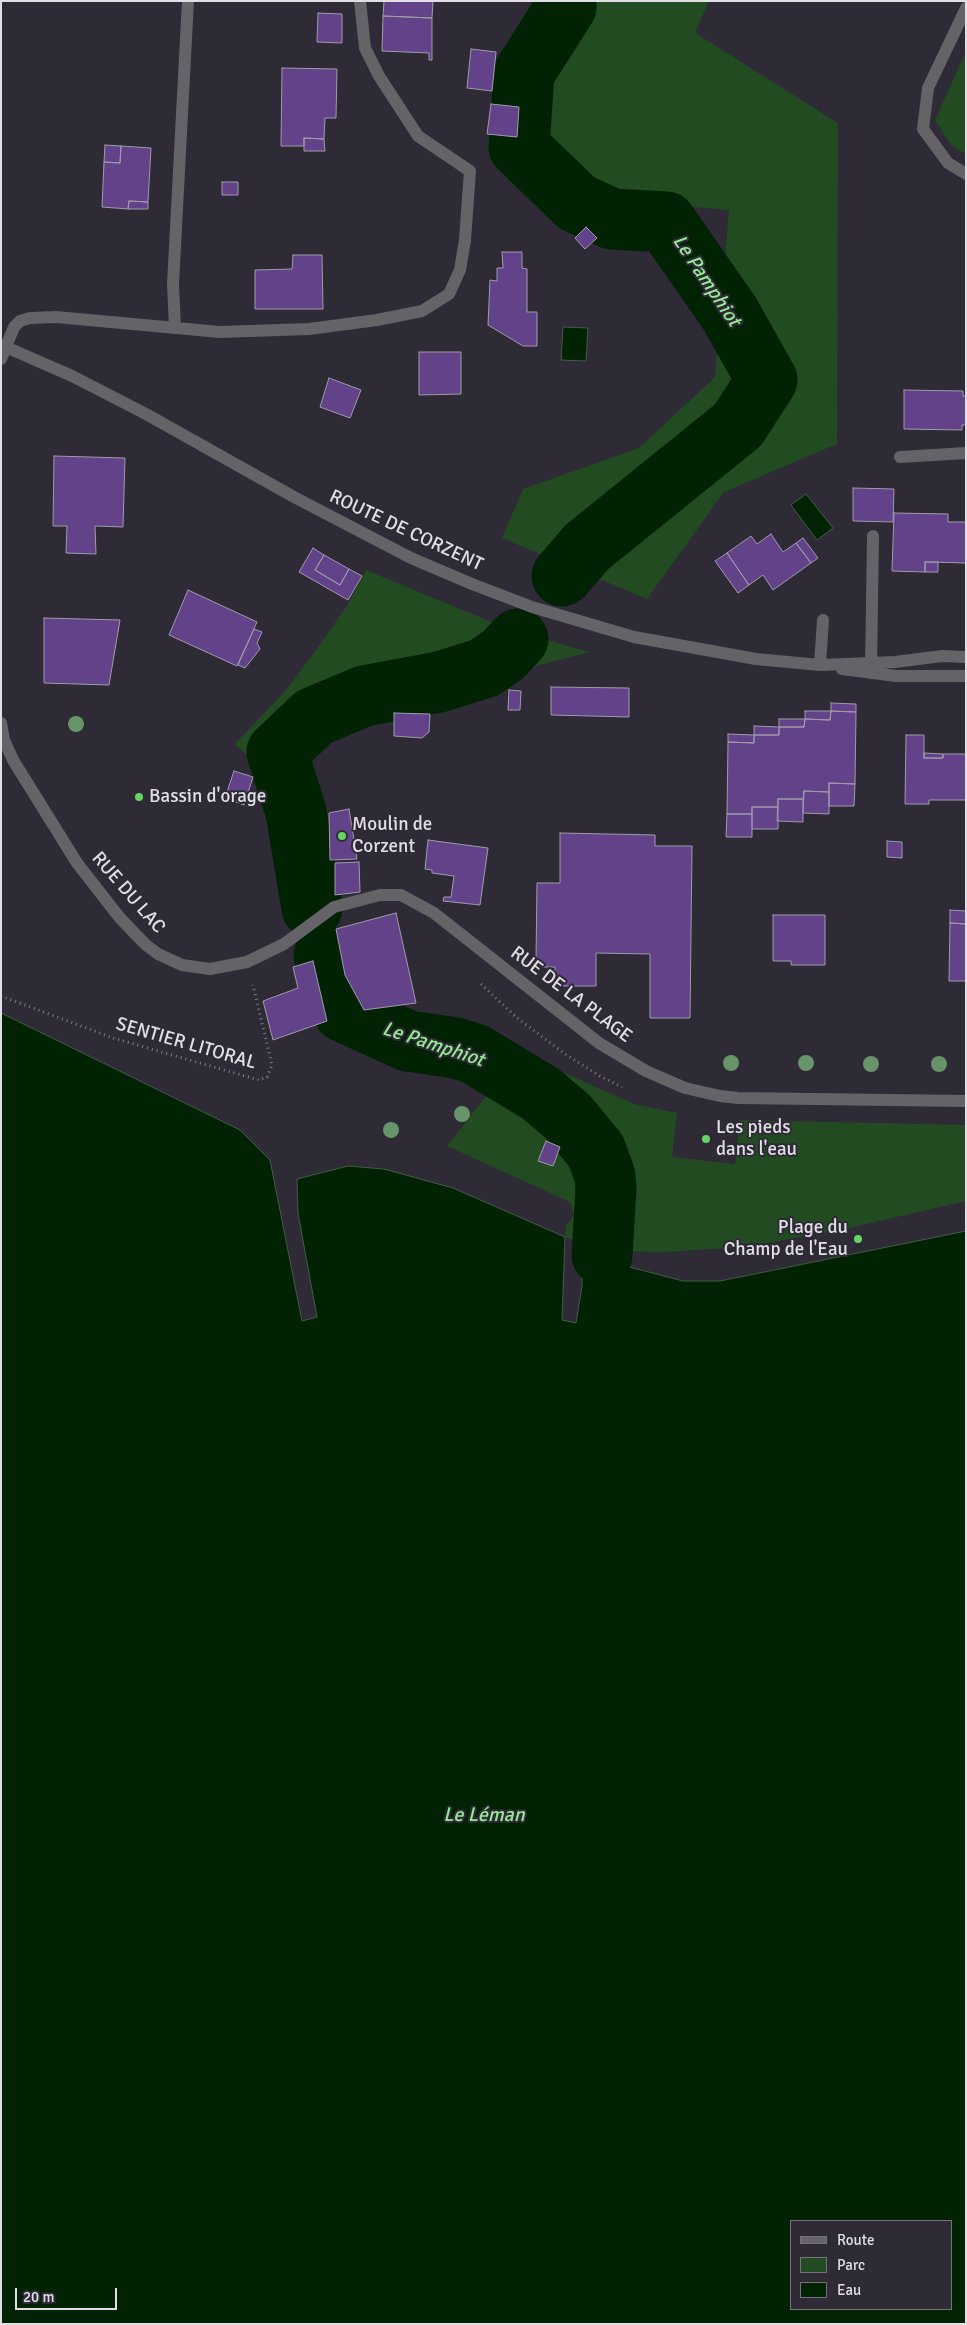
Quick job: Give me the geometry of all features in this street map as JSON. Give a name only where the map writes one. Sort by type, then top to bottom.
[{"type":"street","points":[[175,328],[173,284],[188,1]]},
{"type":"street","points":[[1,360],[4,346],[17,323],[30,318],[56,317],[220,332],[309,328],[377,320],[422,311],[449,294],[460,270],[466,240],[470,171],[418,136],[379,76],[365,48],[360,1]]},
{"type":"street","points":[[966,8],[928,88],[923,129],[948,163],[966,174]]},
{"type":"street","name":"ROUTE DE CORZENT","points":[[4,346],[72,376],[383,544],[472,584],[532,607],[634,637],[748,658],[966,676]]},
{"type":"street","points":[[900,457],[966,453]]},
{"type":"street","points":[[871,669],[873,536]]},
{"type":"street","points":[[820,665],[823,620]]},
{"type":"street","name":"ROUTE DE CORZENT","points":[[871,669],[930,657],[966,657]]},
{"type":"street","name":"RUE DU LAC","points":[[1,723],[8,750],[25,781],[77,863],[100,894],[146,945],[169,960],[196,968],[210,969],[247,962],[284,944],[321,916]]},
{"type":"street","name":"RUE DE LA PLAGE","points":[[321,916],[346,903],[380,895],[401,896],[418,902],[599,1044],[646,1071],[702,1093],[738,1098],[966,1101]]},
{"type":"path","name":"SENTIER LITORAL","points":[[1,996],[106,1036],[259,1080],[266,1077],[272,1066],[251,977]]},
{"type":"green space","points":[[539,1],[709,1],[695,33],[838,123],[837,444],[724,492],[647,599],[502,538],[523,489],[639,448],[715,377],[729,210],[612,200],[537,140],[541,82]]},
{"type":"green space","points":[[966,51],[966,154],[951,145],[935,120]]},
{"type":"green space","points":[[366,570],[506,628],[589,652],[383,707],[308,746],[330,903],[297,925],[270,777],[235,744],[287,689],[348,604]]},
{"type":"green space","points":[[520,1053],[634,1104],[677,1113],[672,1157],[735,1164],[740,1120],[966,1125],[966,1201],[845,1229],[746,1247],[663,1252],[618,1251],[582,1244],[565,1237],[566,1226],[574,1215],[570,1202],[447,1146]]},
{"type":"water","points":[[563,327],[588,328],[586,361],[561,360]]},
{"type":"water","points":[[806,494],[833,528],[817,540],[791,505]]},
{"type":"water","name":"Le Léman","points":[[1,1013],[240,1130],[270,1160],[302,1321],[317,1317],[298,1213],[297,1179],[348,1166],[384,1169],[453,1188],[565,1237],[562,1320],[576,1323],[582,1286],[582,1244],[618,1264],[683,1281],[720,1281],[966,1231],[966,2324],[1,2324]]},
{"type":"building","points":[[384,1],[433,1],[432,18],[383,16]]},
{"type":"building","points":[[318,13],[342,14],[342,43],[317,42]]},
{"type":"building","points":[[383,16],[432,18],[432,60],[429,60],[429,53],[382,51]]},
{"type":"building","points":[[471,49],[496,52],[492,91],[467,88]]},
{"type":"building","points":[[282,68],[337,69],[336,118],[325,118],[324,139],[304,138],[304,146],[281,146]]},
{"type":"building","points":[[491,104],[519,107],[517,137],[487,134]]},
{"type":"building","points":[[304,138],[324,139],[325,151],[304,151]]},
{"type":"building","points":[[105,145],[121,146],[120,163],[104,162]]},
{"type":"building","points":[[121,146],[151,148],[148,202],[129,201],[128,209],[102,207],[104,162],[120,163]]},
{"type":"building","points":[[222,182],[238,182],[238,195],[222,195]]},
{"type":"building","points":[[129,201],[148,202],[148,209],[128,209]]},
{"type":"building","points":[[586,227],[597,238],[585,249],[575,238]]},
{"type":"building","points":[[502,252],[522,252],[522,268],[527,269],[527,312],[537,312],[537,346],[523,346],[488,325],[490,280],[497,281],[497,268],[503,268]]},
{"type":"building","points":[[293,255],[322,255],[323,309],[255,309],[255,270],[292,269]]},
{"type":"building","points":[[419,352],[461,352],[461,394],[419,395]]},
{"type":"building","points":[[329,378],[361,390],[350,418],[320,407]]},
{"type":"building","points":[[904,390],[963,391],[963,396],[966,396],[966,425],[962,425],[962,430],[904,429]]},
{"type":"building","points":[[54,456],[125,458],[123,527],[95,526],[96,554],[66,553],[67,526],[53,526]]},
{"type":"building","points":[[853,488],[894,489],[893,522],[853,521]]},
{"type":"building","points":[[894,513],[948,514],[948,522],[966,522],[966,563],[925,562],[925,572],[892,571]]},
{"type":"building","points":[[771,534],[783,552],[796,543],[811,563],[773,590],[763,575],[749,585],[727,553],[751,536],[757,544]]},
{"type":"building","points":[[803,538],[818,558],[811,563],[796,543]]},
{"type":"building","points":[[313,548],[324,555],[315,570],[340,585],[349,569],[362,576],[348,600],[299,572]]},
{"type":"building","points":[[727,553],[749,585],[738,593],[715,561]]},
{"type":"building","points":[[324,555],[349,569],[340,585],[315,570]]},
{"type":"building","points":[[925,562],[938,562],[938,572],[925,572]]},
{"type":"building","points":[[188,590],[257,622],[237,666],[169,635]]},
{"type":"building","points":[[44,618],[120,620],[109,685],[44,683]]},
{"type":"building","points":[[254,629],[262,632],[257,643],[260,649],[245,668],[238,665]]},
{"type":"building","points":[[551,687],[629,688],[629,717],[551,715]]},
{"type":"building","points":[[509,690],[521,691],[520,710],[508,710]]},
{"type":"building","points":[[831,703],[856,704],[856,712],[831,711]]},
{"type":"building","points":[[805,711],[831,711],[830,720],[805,719]]},
{"type":"building","points":[[831,711],[856,712],[855,784],[829,783],[829,792],[804,791],[803,799],[778,799],[778,807],[752,807],[752,814],[727,814],[728,742],[754,743],[754,735],[779,735],[779,727],[804,727],[805,719],[830,720]]},
{"type":"building","points":[[394,713],[430,714],[429,732],[422,738],[394,736]]},
{"type":"building","points":[[779,719],[805,719],[804,727],[779,727]]},
{"type":"building","points":[[754,726],[779,727],[779,735],[754,735]]},
{"type":"building","points":[[728,734],[754,735],[754,743],[728,742]]},
{"type":"building","points":[[906,735],[924,735],[924,758],[943,758],[943,754],[966,754],[966,800],[929,800],[929,804],[905,804]]},
{"type":"building","points":[[924,753],[943,754],[943,758],[924,758]]},
{"type":"building","points":[[234,771],[253,777],[244,805],[225,798]]},
{"type":"building","points":[[829,783],[855,784],[854,806],[829,806]]},
{"type":"building","points":[[804,791],[829,792],[829,814],[803,813]]},
{"type":"building","points":[[778,799],[803,799],[803,822],[777,821]]},
{"type":"building","points":[[752,807],[778,807],[778,829],[752,829]]},
{"type":"building","name":"Moulin de Corzent","points":[[349,809],[357,859],[330,860],[329,813]]},
{"type":"building","points":[[727,814],[752,814],[752,837],[726,837]]},
{"type":"building","points":[[560,833],[655,835],[655,846],[692,846],[690,1018],[650,1018],[650,954],[596,953],[596,986],[555,986],[555,967],[538,967],[538,959],[536,960],[537,883],[560,883]]},
{"type":"building","points":[[428,840],[488,848],[480,905],[443,901],[444,897],[451,897],[454,876],[432,873],[432,870],[425,869]]},
{"type":"building","points":[[887,841],[902,842],[902,858],[887,857]]},
{"type":"building","points":[[359,862],[360,892],[335,895],[335,863]]},
{"type":"building","points":[[950,910],[966,911],[966,924],[950,923]]},
{"type":"building","points":[[396,913],[416,1003],[364,1010],[345,975],[336,929]]},
{"type":"building","points":[[773,915],[825,915],[825,965],[791,965],[791,961],[773,961]]},
{"type":"building","points":[[950,923],[966,924],[966,981],[949,981]]},
{"type":"building","points":[[313,961],[327,1021],[273,1040],[263,1001],[298,988],[293,967]]},
{"type":"building","points":[[546,1141],[560,1147],[553,1166],[538,1161]]},
{"type":"waterway","name":"Le Pamphiot","points":[[562,576],[587,547],[738,425],[767,380],[730,314],[666,222],[612,219],[577,203],[519,147],[524,73],[566,7],[564,1]]},
{"type":"waterway","name":"Le Pamphiot","points":[[312,908],[296,812],[277,752],[314,717],[364,696],[439,682],[484,668],[503,655],[518,639]]},
{"type":"waterway","name":"Le Pamphiot","points":[[324,955],[337,999],[344,1012],[408,1041],[456,1048],[475,1054],[541,1094],[568,1117],[596,1151],[605,1176],[602,1255]]},
{"type":"place","name":"Bassin d'orage","points":[[139,797]]},
{"type":"place","name":"Moulin de Corzent","points":[[342,836]]},
{"type":"place","name":"Les pieds dans l'eau","points":[[706,1139]]},
{"type":"place","name":"Plage du Champ de l'Eau","points":[[858,1239]]}]
